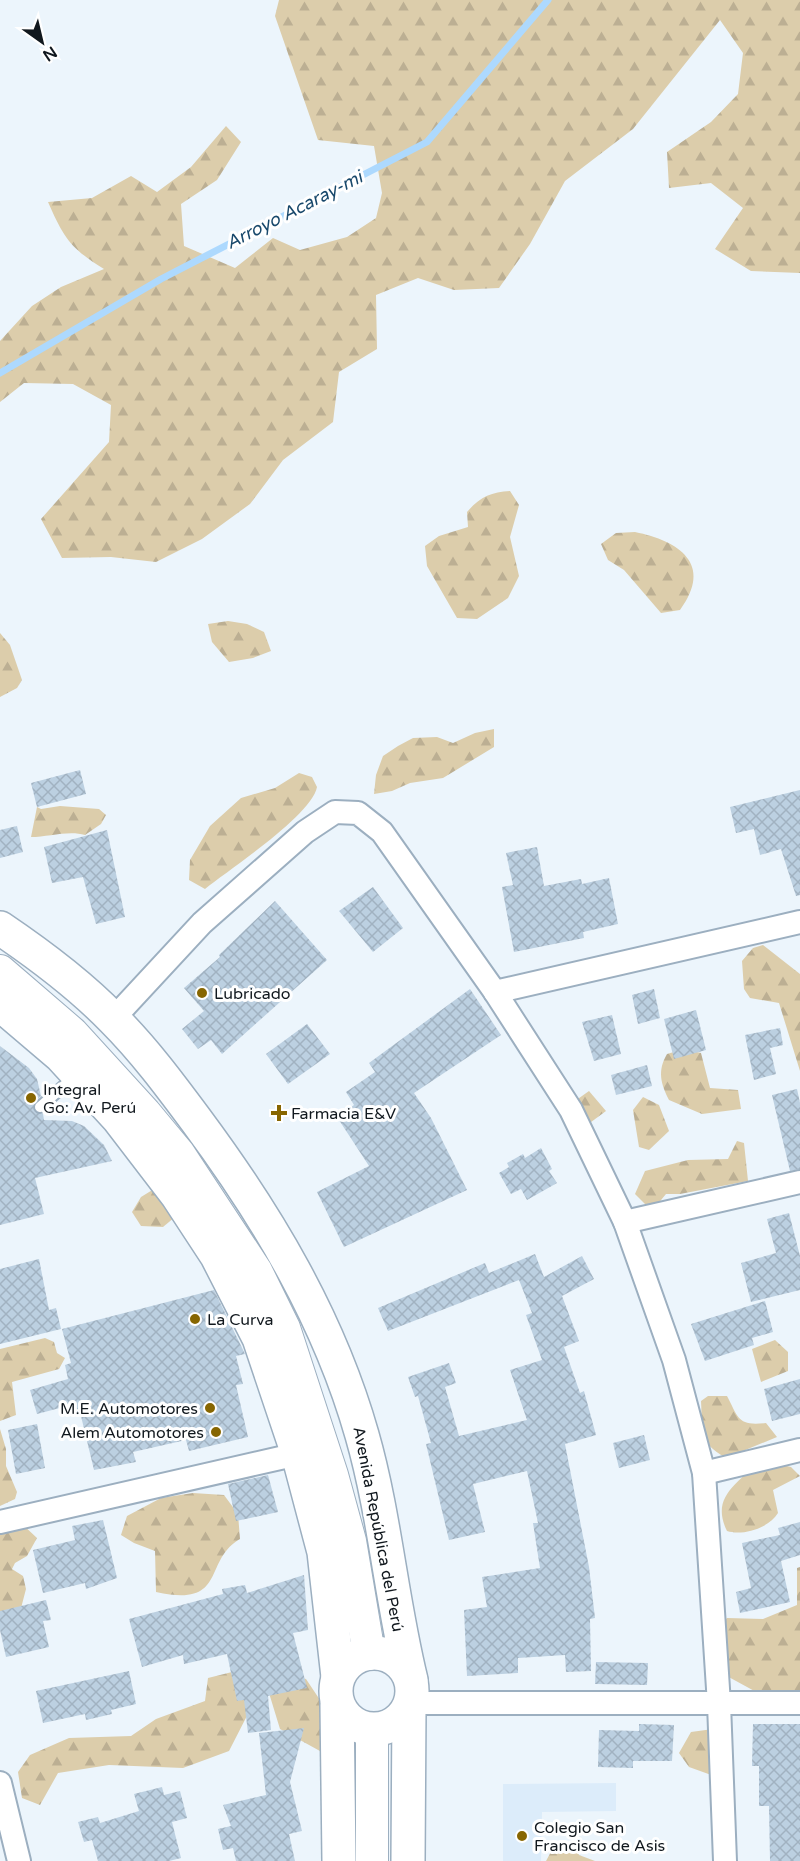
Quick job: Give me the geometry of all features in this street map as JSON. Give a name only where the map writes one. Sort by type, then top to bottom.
[{"type":"highway","name":"Avenida República del Perú","points":[[0,928],[52,964],[113,1019],[162,1075],[240,1179],[313,1305],[342,1373],[363,1437],[410,1697],[408,1861]]},
{"type":"highway","points":[[0,1004],[61,1056],[118,1118],[177,1195],[217,1256],[259,1338],[298,1454],[328,1575],[338,1691],[339,1861]]},
{"type":"highway","points":[[369,1654],[387,1655],[398,1661],[410,1697],[394,1725],[372,1730],[351,1723],[338,1691],[353,1659],[369,1654]]},
{"type":"street","points":[[113,1019],[202,923],[305,832],[334,812],[358,813],[382,832],[495,992],[571,1110],[625,1222],[674,1360],[704,1473],[719,1704],[725,1861]]},
{"type":"street","points":[[495,992],[800,922]]},
{"type":"street","points":[[0,971],[72,1033],[145,1113],[179,1154],[256,1271],[284,1328],[333,1475],[350,1541],[369,1654]]},
{"type":"street","points":[[625,1222],[800,1182]]},
{"type":"street","points":[[704,1473],[800,1450]]},
{"type":"street","points":[[0,1522],[298,1454]]},
{"type":"street","points":[[410,1697],[719,1704],[800,1703]]},
{"type":"street","points":[[372,1730],[372,1861]]},
{"type":"street","points":[[0,1783],[19,1861]]},
{"type":"lane","points":[[40,1107],[78,1074]]},
{"type":"shaded area","name":"Colegio San Francisco de Asis","points":[[616,1783],[616,1811],[542,1812],[541,1861],[503,1861],[503,1784]]},
{"type":"green space","points":[[279,0],[800,0],[800,273],[751,271],[715,249],[743,208],[711,183],[669,188],[667,152],[711,122],[738,94],[743,53],[720,20],[633,129],[565,181],[530,244],[499,288],[454,290],[418,278],[376,295],[377,349],[339,372],[333,422],[283,460],[250,504],[202,539],[156,562],[111,557],[62,558],[41,519],[109,442],[111,405],[73,384],[24,383],[0,402],[0,341],[32,306],[61,287],[104,269],[83,255],[69,241],[48,202],[92,198],[131,176],[157,192],[191,167],[226,126],[241,142],[217,180],[181,204],[184,246],[235,268],[273,238],[300,250],[347,237],[376,218],[382,193],[374,146],[318,140],[275,16]]},
{"type":"green space","points":[[510,491],[519,505],[510,537],[519,576],[508,598],[477,619],[457,618],[427,566],[425,546],[439,536],[468,527],[467,512],[481,499],[491,494]]},
{"type":"green space","points":[[635,532],[665,542],[687,557],[692,567],[694,580],[690,594],[680,610],[661,613],[624,570],[608,560],[601,544],[616,533]]},
{"type":"green space","points":[[228,621],[247,624],[264,632],[271,651],[253,658],[229,662],[212,642],[208,624]]},
{"type":"green space","points":[[0,633],[10,645],[22,680],[17,688],[0,697]]},
{"type":"green space","points":[[494,729],[494,747],[443,778],[410,783],[392,791],[374,794],[376,775],[383,756],[398,746],[413,738],[437,737],[453,743],[475,733]]},
{"type":"green space","points":[[299,773],[312,777],[317,787],[312,799],[301,812],[269,841],[205,889],[189,880],[190,860],[210,826],[241,798],[275,788]]},
{"type":"green space","points":[[60,806],[99,809],[106,815],[101,824],[85,835],[65,833],[31,837],[37,807],[41,809]]},
{"type":"green space","points":[[763,945],[800,974],[800,1071],[779,1003],[750,998],[744,989],[742,961],[753,948]]},
{"type":"green space","points":[[684,1049],[701,1053],[710,1088],[738,1090],[741,1109],[702,1114],[669,1100],[662,1083],[662,1066],[667,1054]]},
{"type":"green space","points":[[589,1091],[606,1111],[587,1125],[575,1101]]},
{"type":"green space","points":[[643,1097],[659,1105],[669,1131],[649,1150],[639,1147],[633,1110]]},
{"type":"green space","points":[[737,1141],[744,1143],[748,1181],[680,1194],[666,1194],[652,1211],[635,1194],[645,1171],[688,1160],[728,1159]]},
{"type":"green space","points":[[154,1189],[175,1217],[163,1227],[141,1226],[132,1212],[141,1197]]},
{"type":"green space","points":[[45,1338],[54,1342],[57,1353],[65,1358],[59,1369],[12,1382],[16,1415],[0,1421],[0,1349]]},
{"type":"green space","points":[[775,1340],[788,1352],[788,1371],[761,1382],[752,1349]]},
{"type":"green space","points":[[708,1396],[727,1396],[740,1419],[750,1423],[766,1423],[777,1437],[726,1458],[710,1446],[703,1435],[701,1401]]},
{"type":"green space","points":[[0,1429],[6,1449],[6,1466],[17,1492],[15,1499],[0,1506]]},
{"type":"green space","points":[[761,1460],[791,1467],[800,1476],[773,1490],[778,1513],[768,1523],[755,1530],[727,1531],[722,1509],[724,1500],[729,1491]]},
{"type":"green space","points":[[193,1493],[224,1495],[238,1514],[240,1539],[228,1548],[211,1580],[204,1588],[194,1594],[156,1592],[155,1551],[121,1535],[127,1516],[161,1498]]},
{"type":"green space","points":[[21,1523],[37,1538],[27,1556],[15,1563],[12,1569],[23,1576],[26,1589],[20,1612],[0,1619],[0,1534]]},
{"type":"green space","points":[[800,1567],[800,1690],[767,1698],[725,1675],[716,1630],[727,1618],[763,1619],[797,1605],[797,1568]]},
{"type":"green space","points":[[236,1671],[290,1675],[306,1679],[326,1709],[329,1756],[280,1729],[269,1693],[251,1708],[229,1751],[183,1768],[109,1765],[58,1773],[40,1805],[22,1798],[18,1772],[30,1755],[69,1738],[131,1736],[156,1719],[205,1701],[208,1678]]},
{"type":"green space","points":[[713,1729],[716,1739],[732,1745],[734,1760],[714,1776],[689,1767],[679,1753],[691,1732]]},
{"type":"green space","points":[[575,1845],[579,1855],[595,1861],[546,1861],[553,1848]]},
{"type":"building","points":[[80,770],[86,794],[37,807],[31,783]]},
{"type":"building","points":[[800,790],[800,895],[796,896],[781,849],[760,855],[754,829],[736,833],[730,807]]},
{"type":"building","points":[[17,826],[23,852],[0,858],[0,830]]},
{"type":"building","points":[[107,830],[125,917],[96,924],[83,877],[52,883],[44,847]]},
{"type":"building","points":[[537,847],[544,886],[581,879],[582,884],[609,878],[618,924],[583,932],[584,938],[514,952],[502,887],[513,885],[506,853]]},
{"type":"building","points":[[373,887],[403,928],[373,952],[339,911]]},
{"type":"building","points":[[275,901],[327,960],[222,1054],[211,1040],[198,1049],[182,1029],[204,1011],[184,988],[220,957],[219,955]]},
{"type":"building","points":[[470,989],[501,1035],[414,1093],[431,1118],[467,1190],[344,1247],[317,1192],[369,1166],[337,1117],[354,1105],[346,1092],[375,1072],[369,1063]]},
{"type":"building","points":[[654,989],[660,1018],[638,1024],[632,995]]},
{"type":"building","points":[[696,1010],[706,1050],[674,1059],[664,1019]]},
{"type":"building","points":[[612,1015],[621,1054],[594,1061],[582,1022]]},
{"type":"building","points":[[307,1024],[330,1054],[288,1084],[266,1054]]},
{"type":"building","points":[[780,1028],[783,1045],[770,1048],[776,1074],[754,1080],[745,1035]]},
{"type":"building","points":[[0,1046],[29,1068],[37,1079],[41,1096],[33,1104],[35,1112],[43,1114],[44,1120],[72,1121],[84,1126],[104,1145],[112,1161],[35,1178],[44,1214],[0,1225]]},
{"type":"building","points":[[647,1065],[652,1086],[616,1095],[611,1075]]},
{"type":"building","points":[[797,1089],[800,1103],[800,1169],[790,1171],[772,1095]]},
{"type":"building","points":[[541,1148],[552,1169],[549,1171],[557,1183],[527,1200],[521,1189],[511,1194],[499,1173],[509,1167],[507,1163],[523,1154],[525,1158]]},
{"type":"building","points":[[789,1213],[800,1256],[800,1290],[751,1302],[741,1263],[776,1253],[767,1219]]},
{"type":"building","points":[[535,1254],[544,1277],[582,1256],[594,1279],[562,1296],[579,1341],[564,1347],[580,1393],[584,1391],[596,1435],[565,1444],[589,1567],[595,1618],[590,1619],[591,1671],[566,1672],[565,1655],[518,1658],[518,1673],[467,1676],[464,1610],[487,1607],[482,1577],[540,1568],[533,1523],[538,1523],[527,1471],[473,1484],[485,1532],[449,1540],[426,1444],[431,1443],[418,1396],[415,1397],[408,1377],[449,1363],[456,1383],[445,1387],[459,1436],[527,1420],[510,1370],[542,1360],[526,1315],[532,1313],[519,1280],[388,1331],[378,1308],[485,1263],[489,1273]]},
{"type":"building","points":[[39,1259],[49,1310],[56,1308],[61,1329],[0,1344],[0,1269]]},
{"type":"building","points":[[214,1290],[245,1354],[236,1356],[243,1384],[236,1385],[248,1437],[189,1451],[186,1440],[133,1452],[136,1462],[94,1470],[80,1412],[77,1413],[75,1404],[37,1414],[30,1390],[68,1379],[65,1365],[71,1363],[62,1329]]},
{"type":"building","points":[[765,1301],[773,1332],[752,1338],[754,1345],[705,1361],[691,1324]]},
{"type":"building","points":[[800,1379],[800,1414],[772,1421],[764,1389]]},
{"type":"building","points":[[37,1424],[45,1468],[16,1474],[8,1430]]},
{"type":"building","points":[[644,1435],[650,1460],[619,1468],[613,1443]]},
{"type":"building","points":[[268,1475],[278,1512],[236,1521],[228,1484]]},
{"type":"building","points":[[103,1520],[117,1578],[86,1589],[85,1583],[43,1593],[33,1550],[75,1540],[72,1526]]},
{"type":"building","points":[[800,1522],[800,1555],[781,1561],[790,1602],[740,1613],[736,1592],[751,1588],[742,1543],[780,1535],[778,1528]]},
{"type":"building","points":[[304,1575],[308,1630],[293,1633],[307,1688],[268,1696],[271,1730],[248,1733],[244,1700],[237,1701],[227,1654],[184,1664],[183,1655],[142,1667],[129,1619],[223,1594],[222,1589],[245,1585],[247,1593]]},
{"type":"building","points":[[46,1600],[51,1620],[43,1621],[49,1647],[6,1657],[0,1630],[0,1611]]},
{"type":"building","points":[[596,1662],[648,1663],[647,1685],[595,1684]]},
{"type":"building","points":[[129,1671],[136,1704],[111,1710],[112,1714],[86,1720],[85,1714],[43,1723],[36,1691]]},
{"type":"building","points":[[639,1724],[674,1725],[672,1761],[633,1761],[633,1768],[598,1767],[599,1730],[639,1731]]},
{"type":"building","points":[[753,1724],[800,1724],[800,1861],[770,1861],[769,1806],[759,1806],[759,1766],[752,1766]]},
{"type":"building","points":[[304,1728],[290,1782],[302,1831],[289,1834],[295,1861],[236,1861],[233,1848],[223,1850],[218,1829],[231,1826],[223,1805],[266,1795],[259,1733]]},
{"type":"building","points":[[162,1787],[164,1795],[180,1791],[187,1818],[172,1822],[181,1858],[169,1861],[98,1861],[92,1840],[84,1842],[78,1822],[98,1817],[100,1823],[139,1811],[134,1794]]},
{"type":"waterway","name":"Arroyo Acaray-mi","points":[[0,373],[161,279],[427,142],[548,0]]},
{"type":"place","name":"Lubricado","points":[[202,993]]},
{"type":"place","name":"Integral Go: Av. Perú","points":[[31,1098]]},
{"type":"place","name":"Farmacia E&V","points":[[279,1113]]},
{"type":"place","name":"La Curva","points":[[195,1319]]},
{"type":"place","name":"M.E. Automotores","points":[[210,1408]]},
{"type":"place","name":"Alem Automotores","points":[[216,1432]]},
{"type":"place","name":"Colegio San Francisco de Asis","points":[[522,1836]]}]
